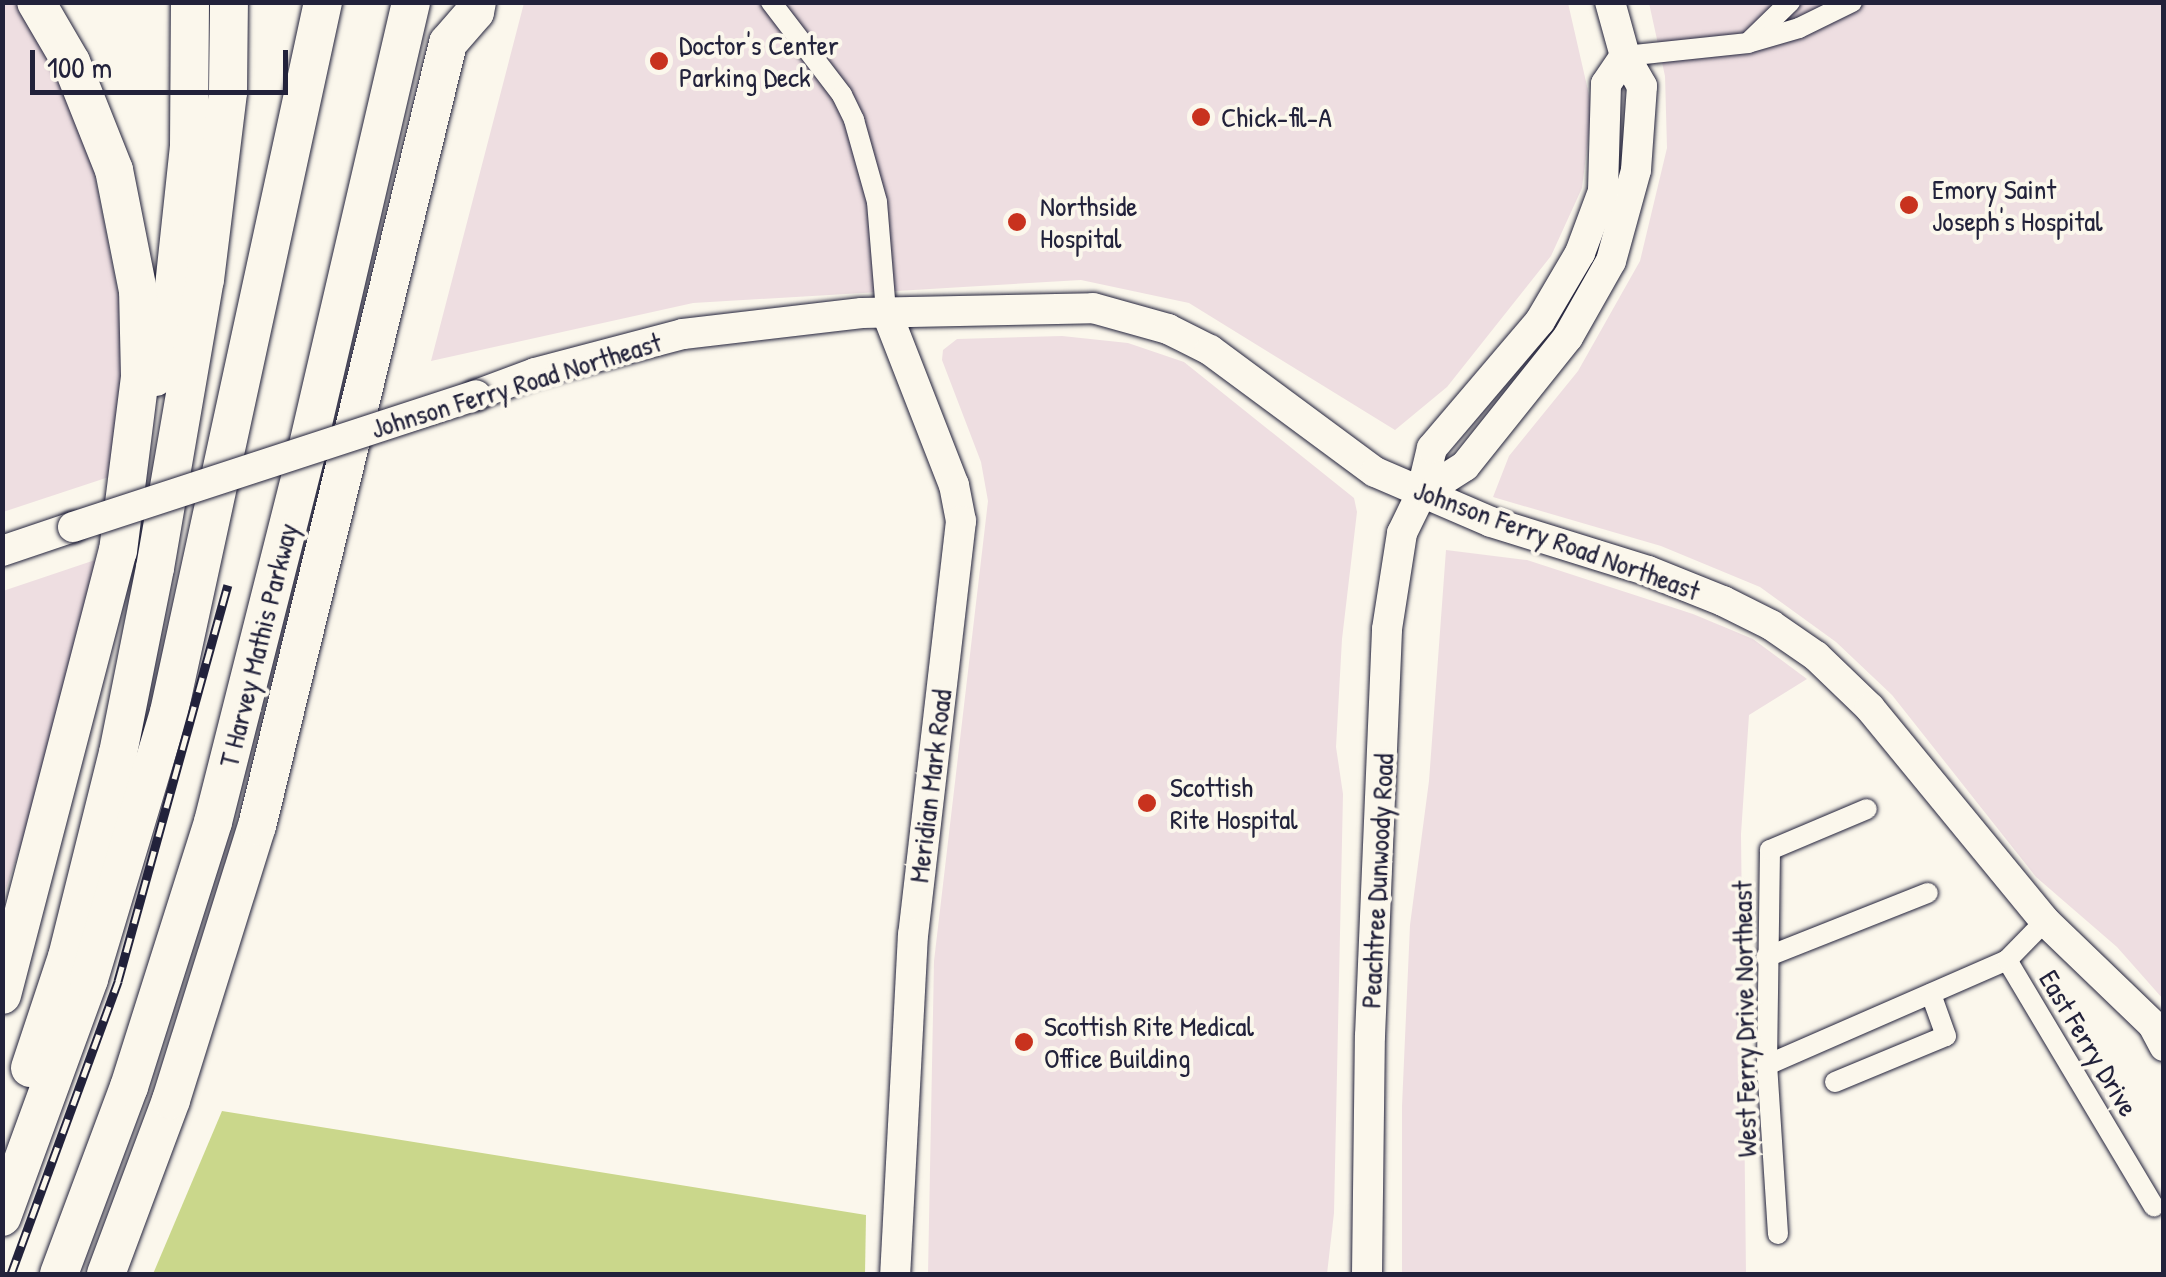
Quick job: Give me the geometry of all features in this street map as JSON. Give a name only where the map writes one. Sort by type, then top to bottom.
[{"type":"highway","points":[[2,995],[72,740],[118,551],[140,376],[140,330],[126,211],[88,101],[36,2]]},
{"type":"highway","points":[[128,487],[172,306],[189,145],[190,2]]},
{"type":"highway","points":[[2,1149],[67,957],[118,753],[155,568],[205,280],[228,92],[229,2]]},
{"type":"highway","points":[[2,1217],[88,978],[169,712],[323,2]]},
{"type":"highway","name":"T Harvey Mathis Parkway","points":[[59,1274],[148,1032],[213,822],[328,368],[411,2]]},
{"type":"highway","points":[[435,2],[448,43]]},
{"type":"highway","points":[[106,1274],[190,1045],[262,808],[448,43],[476,12],[477,2]]},
{"type":"main road","points":[[1422,494],[1464,466],[1554,355],[1594,297],[1611,261],[1636,170],[1642,86],[1625,56],[1610,2]]},
{"type":"main road","name":"Johnson Ferry Road Northeast","points":[[2,551],[534,372],[683,334],[886,312],[1093,308],[1168,330],[1210,350],[1375,472],[1492,522],[1648,571],[1771,625],[1816,656],[1870,708],[2045,921],[2153,1025],[2164,1046]]},
{"type":"main road","name":"Meridian Mark Road","points":[[886,312],[954,485],[961,521],[913,934],[895,1274]]},
{"type":"main road","name":"Peachtree Dunwoody Road","points":[[1367,1274],[1370,1036],[1386,629],[1402,533],[1422,494]]},
{"type":"street","points":[[771,2],[842,95],[854,120],[876,202],[886,312]]},
{"type":"street","points":[[1748,43],[1790,2]]},
{"type":"street","points":[[1625,56],[1748,43],[1799,28],[1852,2]]},
{"type":"street","name":"West Ferry Drive Northeast","points":[[1778,1234],[1768,1065],[1766,957],[1770,850],[1867,809]]},
{"type":"street","points":[[1766,957],[1928,893]]},
{"type":"street","points":[[1768,1065],[2007,960],[2045,921]]},
{"type":"street","name":"East Ferry Drive","points":[[2007,960],[2154,1207]]},
{"type":"street","points":[[1836,1082],[1946,1036],[1931,994]]},
{"type":"shaded area","points":[[2,3],[16,3],[38,32],[91,157],[121,308],[127,471],[3,512]]},
{"type":"shaded area","name":"Northside Hospital","points":[[524,3],[1568,3],[1592,108],[1582,188],[1551,256],[1447,387],[1395,430],[1189,303],[1081,280],[693,303],[431,361]]},
{"type":"shaded area","points":[[1649,3],[2163,3],[2163,999],[2117,947],[2036,877],[1892,695],[1836,642],[1760,587],[1661,546],[1493,497],[1509,456],[1578,371],[1640,261],[1667,148],[1665,76]]},
{"type":"shaded area","name":"Scottish Rite Hospital","points":[[1062,336],[1128,343],[1184,362],[1354,498],[1357,512],[1342,639],[1336,747],[1343,794],[1334,1213],[1327,1274],[928,1274],[934,961],[988,501],[981,462],[942,360],[943,350],[957,339]]},
{"type":"shaded area","points":[[1446,550],[1527,560],[1693,614],[1753,639],[1807,679],[1749,715],[1741,834],[1746,1274],[1402,1274],[1402,1106],[1410,925],[1429,781]]},
{"type":"shaded area","points":[[107,556],[77,684],[3,897],[3,591]]},
{"type":"green space","points":[[222,1111],[866,1215],[865,1274],[153,1274]]},
{"type":"railway","points":[[11,1274],[118,981],[228,585]]},
{"type":"place","name":"Doctor's Center Parking Deck","points":[[659,61]]},
{"type":"place","name":"Chick-fil-A","points":[[1201,117]]},
{"type":"place","name":"Emory Saint Joseph's Hospital","points":[[1909,205]]},
{"type":"place","name":"Northside Hospital","points":[[1017,222]]},
{"type":"place","name":"Scottish Rite Hospital","points":[[1147,803]]},
{"type":"place","name":"Scottish Rite Medical Office Building","points":[[1024,1042]]}]
